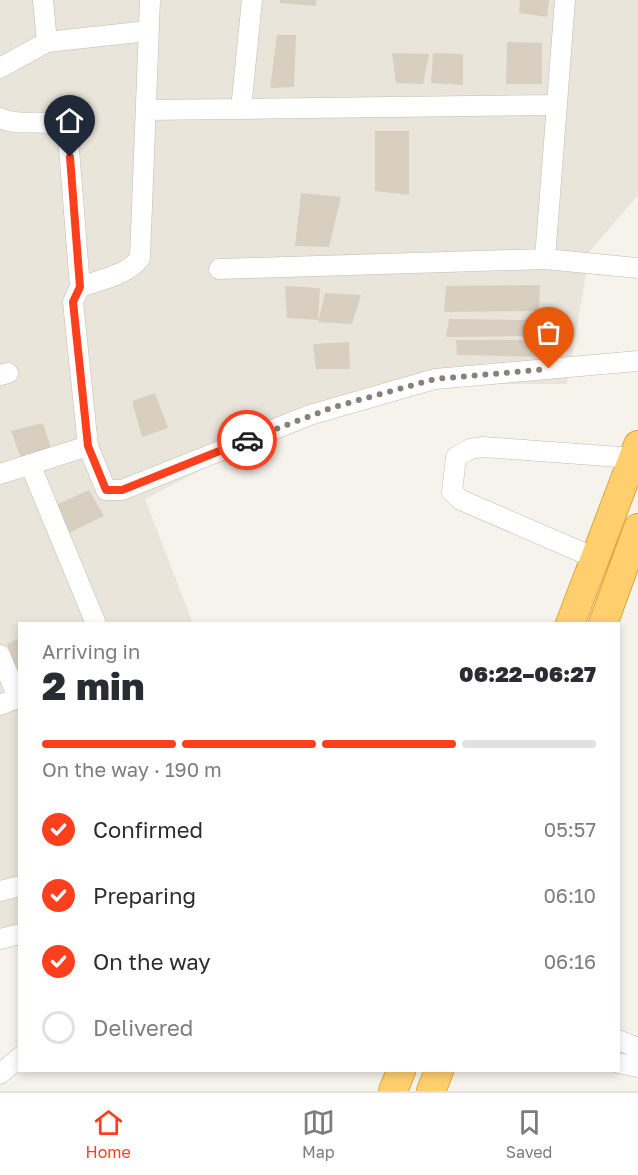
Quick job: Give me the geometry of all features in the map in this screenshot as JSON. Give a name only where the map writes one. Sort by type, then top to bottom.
[{"type":"highway","points":[[571,622],[635,452]]},
{"type":"highway","points":[[604,622],[638,528]]},
{"type":"highway","points":[[393,1091],[401,1072]]},
{"type":"highway","points":[[431,1091],[439,1072]]},
{"type":"street","points":[[43,0],[47,42]]},
{"type":"street","points":[[80,287],[119,273],[136,264],[140,258],[150,0]]},
{"type":"street","points":[[242,109],[252,0]]},
{"type":"street","points":[[545,259],[565,0]]},
{"type":"street","points":[[0,68],[47,42],[148,30]]},
{"type":"street","points":[[146,110],[556,105]]},
{"type":"street","points":[[0,118],[19,123],[49,122],[61,125],[68,136],[80,287],[73,302],[88,446],[106,490],[122,490],[310,415],[435,379],[638,361]]},
{"type":"street","points":[[219,269],[545,259],[638,268]]},
{"type":"street","points":[[0,474],[88,446]]},
{"type":"street","points":[[595,558],[461,500],[452,492],[456,457],[470,449],[483,447],[635,452]]},
{"type":"street","points":[[30,464],[95,622]]},
{"type":"street","points":[[0,655],[12,700]]},
{"type":"street","points":[[0,891],[18,886]]},
{"type":"street","points":[[0,939],[18,934]]},
{"type":"street","points":[[620,1041],[638,1048]]},
{"type":"street","points":[[0,1074],[18,1059]]},
{"type":"street","points":[[620,1063],[638,1067]]},
{"type":"shaded area","points":[[0,0],[638,0],[638,195],[590,251],[567,384],[426,384],[257,441],[145,499],[192,622],[18,622],[18,942],[0,948]]},
{"type":"building","points":[[280,0],[316,0],[316,6],[280,3]]},
{"type":"building","points":[[520,0],[549,0],[547,17],[519,13]]},
{"type":"building","points":[[277,35],[296,35],[294,87],[270,88]]},
{"type":"building","points":[[507,42],[542,43],[542,84],[506,84]]},
{"type":"building","points":[[392,53],[429,54],[423,84],[396,83]]},
{"type":"building","points":[[433,53],[463,54],[463,85],[431,83]]},
{"type":"building","points":[[375,131],[409,131],[409,195],[375,191]]},
{"type":"building","points":[[301,193],[341,197],[329,247],[295,246]]},
{"type":"building","points":[[540,285],[539,311],[444,312],[446,286]]},
{"type":"building","points":[[285,286],[320,288],[318,320],[287,318]]},
{"type":"building","points":[[325,293],[361,295],[352,324],[318,322]]},
{"type":"building","points":[[449,319],[542,320],[543,336],[446,337]]},
{"type":"building","points":[[456,340],[544,340],[542,357],[457,355]]},
{"type":"building","points":[[349,342],[350,369],[316,369],[313,344]]},
{"type":"building","points":[[155,393],[168,428],[142,437],[132,401]]},
{"type":"building","points":[[43,423],[53,454],[21,458],[11,431]]},
{"type":"building","points":[[89,490],[104,516],[69,533],[56,505]]},
{"type":"building","points":[[18,639],[18,677],[7,644]]},
{"type":"way so far","points":[[247,440],[334,407],[435,379],[460,375],[549,369]]},
{"type":"route","points":[[70,157],[80,287],[75,293],[73,302],[88,446],[106,490],[112,492],[122,490],[247,440]]}]
